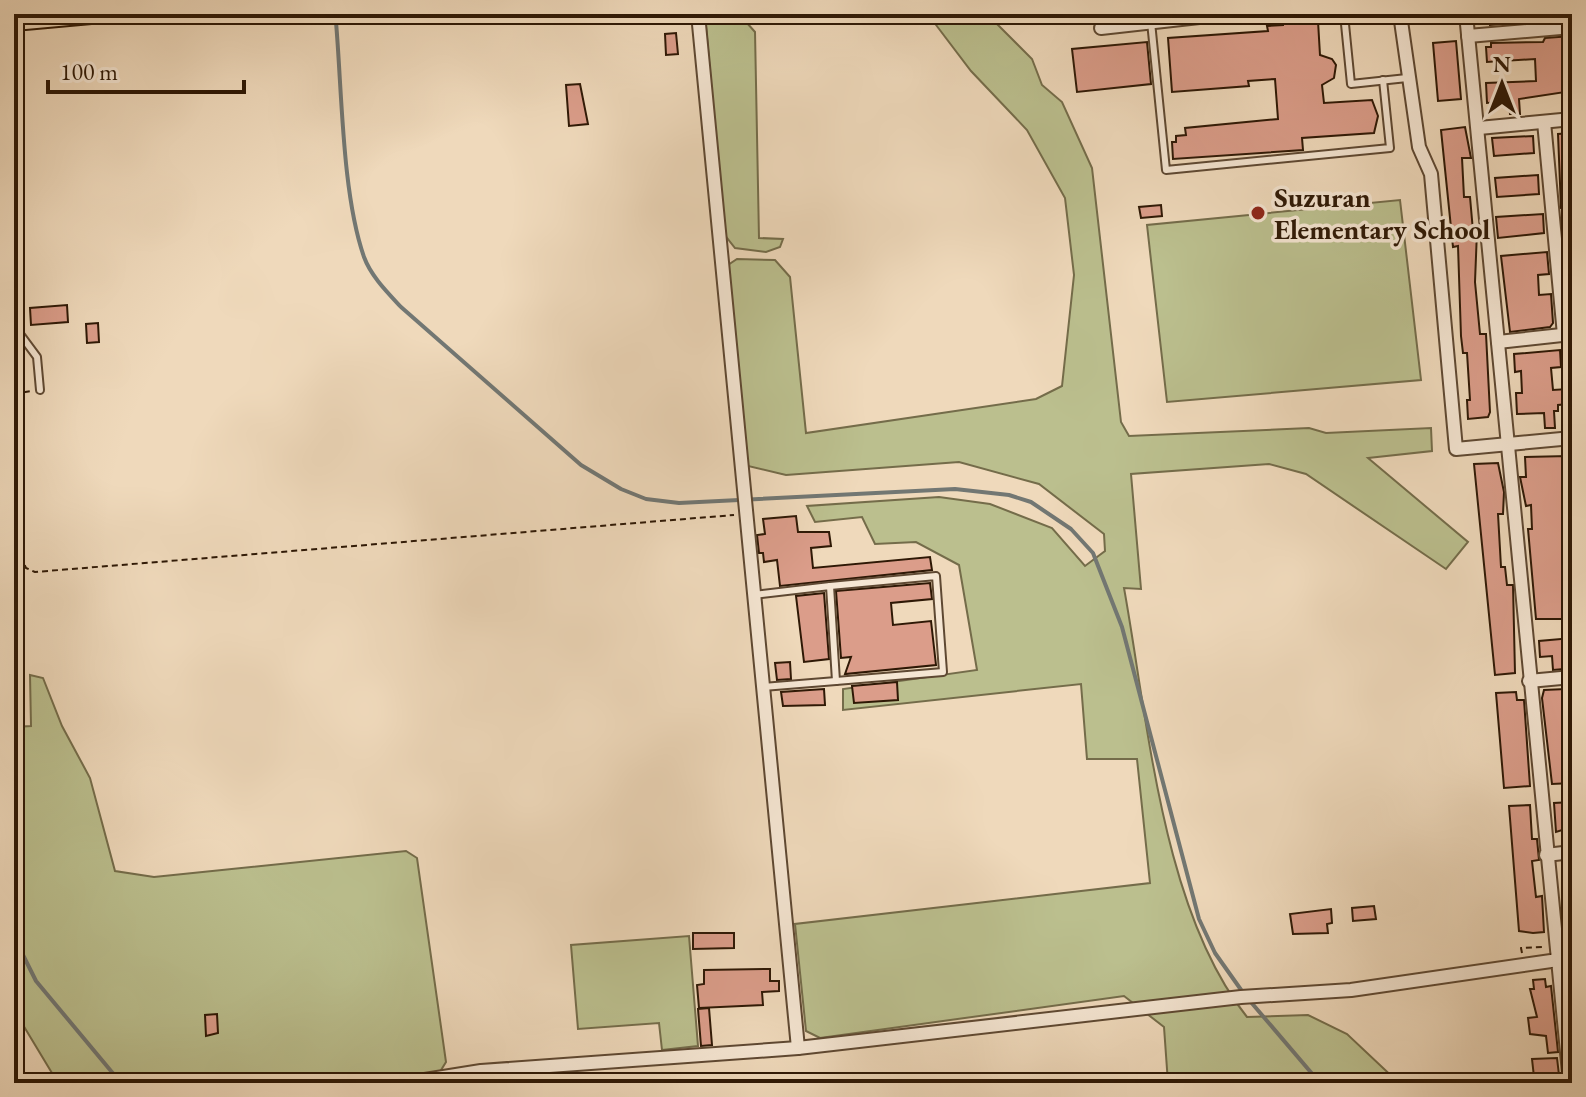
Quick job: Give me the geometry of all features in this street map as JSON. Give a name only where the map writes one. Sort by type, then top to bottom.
[{"type":"main road","points":[[14,21],[91,14]]},
{"type":"street","points":[[698,14],[798,1048]]},
{"type":"street","points":[[1101,28],[1170,17],[1226,14]]},
{"type":"street","points":[[1400,14],[1419,147],[1431,174],[1456,449],[1572,438]]},
{"type":"street","points":[[1466,14],[1546,855],[1565,959],[1570,1083]]},
{"type":"street","points":[[1468,36],[1572,27]]},
{"type":"street","points":[[1479,128],[1572,119]]},
{"type":"street","points":[[1498,342],[1568,334],[1544,122]]},
{"type":"street","points":[[1529,681],[1572,677]]},
{"type":"street","points":[[1546,855],[1572,852]]},
{"type":"street","points":[[406,1083],[481,1071],[798,1048],[1241,997],[1351,990],[1565,959]]},
{"type":"lane","points":[[1344,14],[1351,84],[1407,78]]},
{"type":"lane","points":[[1151,22],[1166,170],[1390,148],[1383,80]]},
{"type":"lane","points":[[14,326],[37,357],[40,390]]},
{"type":"lane","points":[[754,595],[936,576],[943,672],[763,687]]},
{"type":"lane","points":[[830,586],[836,681]]},
{"type":"path","points":[[14,394],[40,390]]},
{"type":"path","points":[[14,426],[22,559],[26,568],[35,572],[746,513]]},
{"type":"green space","points":[[705,14],[739,14],[755,32],[759,238],[783,239],[780,247],[766,252],[735,248],[724,234]]},
{"type":"green space","points":[[920,14],[987,14],[1032,59],[1042,85],[1062,102],[1092,168],[1121,422],[1129,436],[1309,428],[1326,433],[1431,428],[1432,451],[1368,458],[1468,542],[1446,569],[1306,474],[1269,464],[1131,474],[1141,589],[1124,588],[1163,812],[1195,924],[1218,974],[1247,1017],[1308,1015],[1347,1034],[1399,1083],[1168,1083],[1164,1027],[1124,996],[820,1038],[806,1031],[795,924],[1150,883],[1137,759],[1087,759],[1081,684],[843,710],[843,689],[977,670],[959,565],[916,542],[875,544],[862,517],[815,522],[807,506],[939,497],[990,504],[1052,528],[1085,566],[1105,551],[1104,534],[1039,484],[959,462],[786,475],[748,466],[728,265],[737,259],[775,260],[790,277],[806,433],[1036,399],[1062,386],[1074,275],[1065,198],[1027,130],[971,71],[930,17]]},
{"type":"green space","points":[[1400,200],[1421,380],[1167,402],[1147,225]]},
{"type":"green space","points":[[30,675],[43,678],[62,726],[90,778],[115,871],[154,877],[406,851],[417,858],[446,1062],[433,1083],[58,1083],[14,1010],[14,727],[31,726]]},
{"type":"green space","points":[[689,936],[698,1046],[662,1050],[659,1023],[578,1029],[571,945]]},
{"type":"building","points":[[1489,14],[1526,14],[1526,22],[1490,25]]},
{"type":"building","points":[[1304,16],[1305,22],[1318,21],[1320,55],[1332,59],[1336,65],[1334,78],[1322,85],[1324,103],[1372,100],[1378,116],[1374,133],[1302,138],[1303,150],[1173,159],[1172,142],[1176,142],[1176,136],[1186,135],[1185,128],[1278,119],[1275,79],[1248,81],[1249,86],[1172,92],[1168,38],[1268,31],[1267,26],[1283,25],[1283,17]]},
{"type":"building","points":[[676,33],[678,54],[666,55],[665,34]]},
{"type":"building","points":[[1572,36],[1572,91],[1519,99],[1520,114],[1510,114],[1509,101],[1487,103],[1486,83],[1536,81],[1535,59],[1487,62],[1486,47],[1491,47],[1491,43],[1543,42],[1545,38]]},
{"type":"building","points":[[1456,41],[1461,99],[1438,101],[1433,43]]},
{"type":"building","points":[[1147,42],[1151,84],[1077,92],[1072,49]]},
{"type":"building","points":[[580,84],[588,124],[569,126],[566,85]]},
{"type":"building","points":[[1465,127],[1471,158],[1462,158],[1464,197],[1470,197],[1473,231],[1477,231],[1475,282],[1480,334],[1486,334],[1490,412],[1488,417],[1468,419],[1467,400],[1470,400],[1467,353],[1463,353],[1461,336],[1458,246],[1453,247],[1441,130]]},
{"type":"building","points":[[1572,133],[1572,207],[1561,208],[1558,134]]},
{"type":"building","points":[[1533,136],[1534,153],[1494,156],[1492,138]]},
{"type":"building","points":[[1538,175],[1539,194],[1497,197],[1495,178]]},
{"type":"building","points":[[1161,205],[1162,216],[1141,218],[1139,207]]},
{"type":"building","points":[[1543,214],[1544,233],[1498,238],[1496,217]]},
{"type":"building","points":[[1547,252],[1549,274],[1538,275],[1539,295],[1551,294],[1553,323],[1550,327],[1510,332],[1501,256]]},
{"type":"building","points":[[67,305],[68,322],[31,325],[30,308]]},
{"type":"building","points":[[98,323],[99,342],[87,343],[86,324]]},
{"type":"building","points":[[1560,350],[1561,367],[1551,368],[1553,390],[1568,389],[1569,404],[1558,405],[1558,411],[1554,411],[1555,428],[1545,428],[1544,413],[1517,414],[1516,393],[1522,393],[1521,371],[1515,372],[1514,354]]},
{"type":"building","points":[[1568,456],[1572,490],[1572,507],[1567,507],[1568,527],[1572,527],[1572,619],[1536,619],[1528,529],[1532,529],[1531,505],[1526,506],[1520,477],[1526,477],[1525,457]]},
{"type":"building","points":[[1498,463],[1504,492],[1503,514],[1498,514],[1501,567],[1505,567],[1507,585],[1513,585],[1515,673],[1495,675],[1474,464]]},
{"type":"building","points":[[796,516],[798,532],[829,532],[831,546],[811,548],[813,568],[930,557],[932,570],[780,586],[777,560],[764,562],[763,553],[759,553],[757,535],[765,534],[763,519]]},
{"type":"building","points":[[930,583],[932,599],[891,603],[893,625],[931,621],[936,665],[845,674],[851,657],[841,658],[836,591]]},
{"type":"building","points":[[824,593],[829,659],[804,662],[796,596]]},
{"type":"building","points":[[1572,638],[1572,658],[1563,659],[1564,669],[1553,670],[1552,656],[1540,657],[1539,641]]},
{"type":"building","points":[[790,662],[791,679],[777,680],[775,663]]},
{"type":"building","points":[[897,682],[898,700],[854,703],[852,686]]},
{"type":"building","points":[[824,689],[825,705],[783,706],[781,692]]},
{"type":"building","points":[[1566,689],[1571,743],[1562,744],[1563,766],[1572,765],[1572,783],[1552,784],[1542,698],[1544,690]]},
{"type":"building","points":[[1516,692],[1517,700],[1524,700],[1530,786],[1504,788],[1496,693]]},
{"type":"building","points":[[1572,802],[1572,827],[1556,832],[1554,803]]},
{"type":"building","points":[[1530,805],[1532,839],[1537,839],[1539,860],[1532,861],[1536,897],[1542,896],[1544,932],[1533,933],[1519,931],[1509,806]]},
{"type":"building","points":[[1374,906],[1376,919],[1353,921],[1352,908]]},
{"type":"building","points":[[1331,909],[1332,923],[1327,924],[1328,933],[1293,934],[1290,914]]},
{"type":"building","points":[[693,933],[734,933],[734,948],[693,949]]},
{"type":"building","points":[[770,969],[770,981],[779,981],[779,991],[762,992],[763,1005],[699,1008],[697,985],[704,984],[704,970]]},
{"type":"building","points":[[1545,979],[1546,987],[1551,986],[1558,1052],[1548,1053],[1546,1036],[1530,1034],[1528,1018],[1537,1017],[1530,989],[1534,989],[1533,980]]},
{"type":"building","points":[[709,1008],[712,1045],[701,1046],[698,1009]]},
{"type":"building","points":[[217,1014],[218,1033],[206,1036],[205,1015]]},
{"type":"building","points":[[1557,1058],[1559,1075],[1534,1077],[1532,1059]]},
{"type":"waterway","points":[[336,22],[347,173],[357,232],[367,264],[401,307],[581,465],[621,489],[646,499],[679,503],[955,489],[1009,495],[1031,502],[1071,529],[1093,553],[1122,627],[1199,919],[1215,953],[1244,994]]},
{"type":"waterway","points":[[14,937],[36,981],[121,1083]]},
{"type":"waterway","points":[[1250,1001],[1320,1083]]},
{"type":"place","name":"Suzuran Elementary School","points":[[1258,213]]}]
